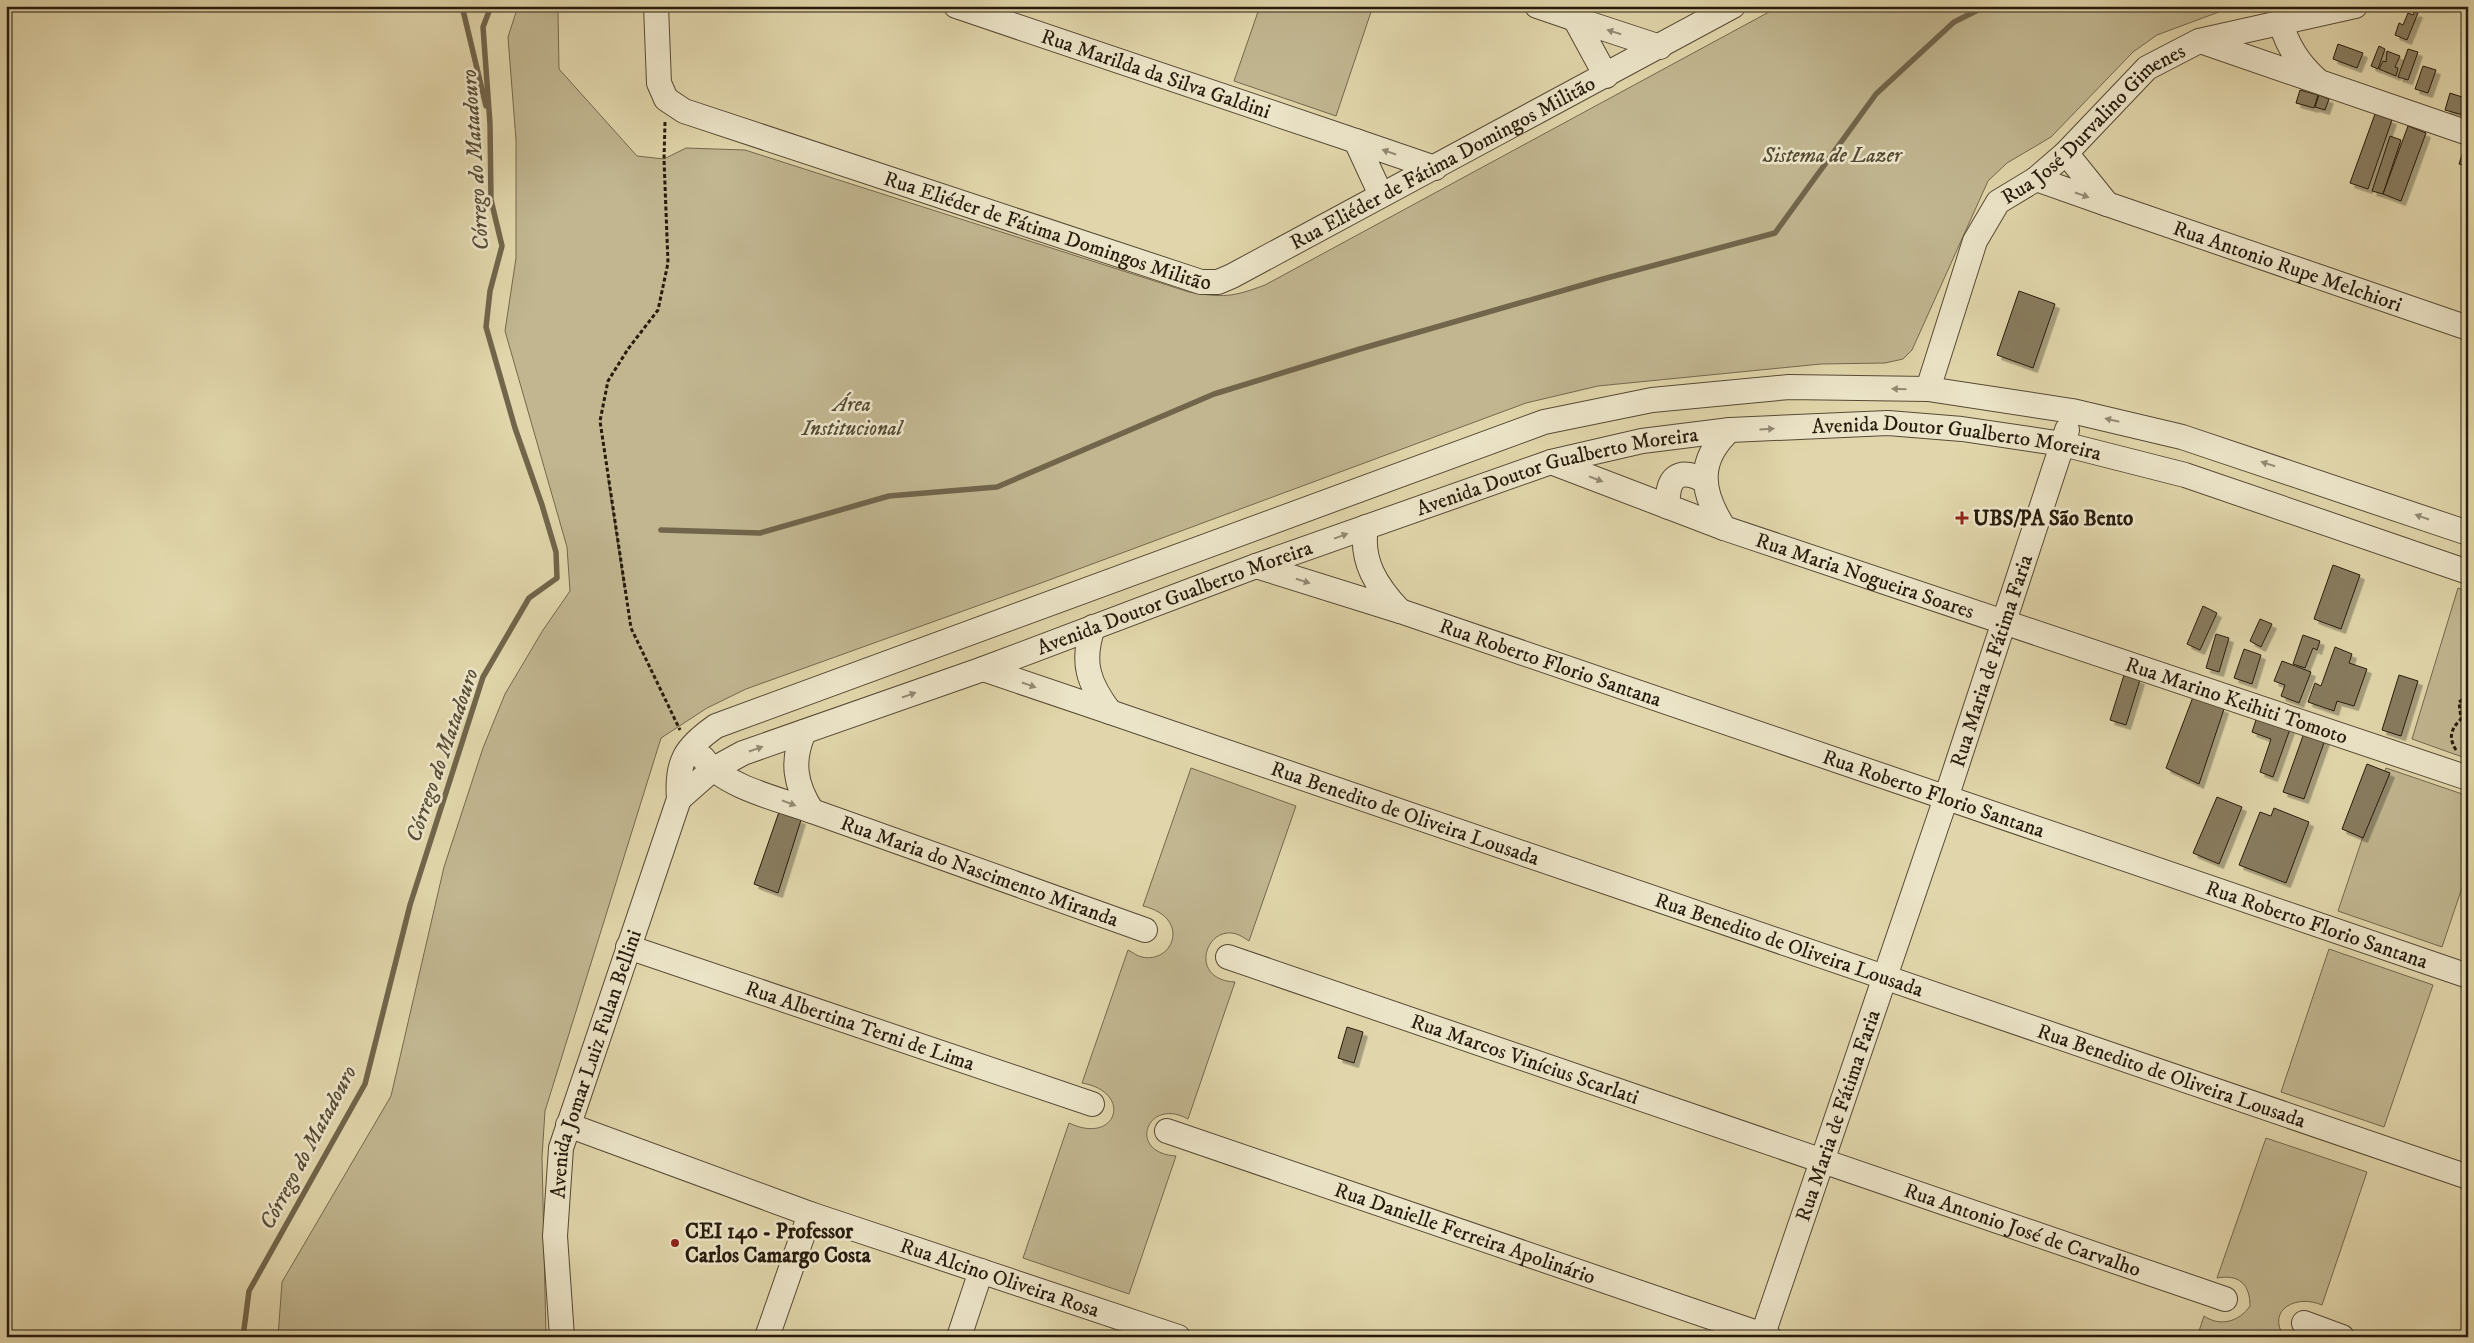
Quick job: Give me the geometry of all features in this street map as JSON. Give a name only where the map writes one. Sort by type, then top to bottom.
[{"type":"street","points":[[656,6],[659,83],[666,99]]},
{"type":"street","name":"Rua Marilda da Silva Galdini","points":[[956,6],[1435,168]]},
{"type":"street","points":[[1537,6],[1660,47]]},
{"type":"street","name":"Rua Eliéder de Fátima Domingos Militão","points":[[666,99],[684,112],[1200,282],[1218,282],[1435,168],[1733,6]]},
{"type":"street","name":"Rua José Durvalino Gimenes","points":[[1928,389],[1974,241],[1998,202],[2036,179],[2066,153],[2147,68],[2199,41],[2355,6]]},
{"type":"street","points":[[1575,19],[1606,76]]},
{"type":"street","points":[[2266,64],[2258,45],[2270,25],[2284,33],[2302,68],[2319,82]]},
{"type":"street","points":[[2199,41],[2468,133]]},
{"type":"street","points":[[1356,141],[1381,195]]},
{"type":"street","points":[[2066,153],[2107,204]]},
{"type":"street","name":"Rua Antonio Rupe Melchiori","points":[[2036,179],[2468,328]]},
{"type":"street","name":"Avenida Doutor Gualberto Moreira","points":[[695,742],[716,726],[971,634],[1544,422],[1652,400],[1789,388],[1928,389],[2072,412],[2182,437],[2468,533]]},
{"type":"street","name":"Rua Maria de Fátima Faria","points":[[1765,1336],[1821,1160],[1946,798],[2072,412]]},
{"type":"street","name":"Avenida Doutor Gualberto Moreira","points":[[691,781],[743,753],[983,669],[1256,566],[1551,462],[1642,441],[1730,430],[1888,423],[1962,429],[2063,444],[2185,474],[2468,572]]},
{"type":"street","points":[[1724,528],[1711,507],[1705,481],[1710,456],[1716,445],[1730,430]]},
{"type":"street","name":"Rua Maria Nogueira Soares","points":[[1551,462],[1724,528],[2004,624]]},
{"type":"street","points":[[1668,507],[1667,492],[1671,482],[1678,476],[1686,474],[1695,475],[1705,481]]},
{"type":"street","name":"Rua Roberto Florio Santana","points":[[1366,527],[1364,540],[1371,572],[1378,586],[1400,611]]},
{"type":"street","name":"Rua Roberto Florio Santana","points":[[1256,566],[1400,611],[2468,976]]},
{"type":"street","name":"Rua Marino Keihiti Tomoto","points":[[2004,624],[2468,778]]},
{"type":"street","points":[[1093,627],[1086,648],[1088,670],[1094,692],[1110,712]]},
{"type":"street","name":"Rua Benedito de Oliveira Lousada","points":[[983,669],[2468,1177]]},
{"type":"street","name":"Rua Maria do Nascimento Miranda","points":[[804,732],[799,743],[796,776],[800,793],[812,811]]},
{"type":"street","name":"Avenida Jomar Luiz Fulan Bellini","points":[[562,1337],[555,1236],[561,1148],[628,947],[691,781],[695,742]]},
{"type":"street","name":"Rua Maria do Nascimento Miranda","points":[[691,781],[729,780],[1145,930]]},
{"type":"street","name":"Rua Albertina Terni de Lima","points":[[628,947],[1092,1104]]},
{"type":"street","name":"Rua Marcos Vinícius Scarlati","points":[[1228,957],[1821,1160]]},
{"type":"street","name":"Rua Alcino Oliveira Rosa","points":[[568,1125],[810,1214],[1168,1335]]},
{"type":"street","name":"Rua Danielle Ferreira Apolinário","points":[[1167,1131],[1765,1336]]},
{"type":"street","name":"Rua Antonio José de Carvalho","points":[[1821,1160],[2225,1299]]},
{"type":"street","points":[[767,1337],[810,1214]]},
{"type":"street","points":[[958,1337],[980,1271]]},
{"type":"street","points":[[2304,1324],[2342,1337]]},
{"type":"path","points":[[666,99],[664,159],[668,263],[658,310],[628,349],[608,381],[600,421],[631,628],[695,742]]},
{"type":"path","points":[[2460,756],[2450,738],[2451,732],[2461,718],[2459,702],[2468,696]]},
{"type":"green space","points":[[518,6],[574,6],[558,10],[559,69],[637,156],[664,159],[686,148],[745,150],[1189,292],[1220,296],[1236,294],[1265,285],[1780,6],[2235,6],[2157,35],[2133,52],[2051,137],[2007,163],[1988,181],[1912,350],[1903,359],[1885,363],[1821,364],[1598,386],[1526,403],[1041,583],[746,689],[707,708],[661,738],[545,1111],[542,1157],[546,1337],[278,1337],[282,1282],[391,1096],[444,867],[483,748],[505,694],[543,630],[570,591],[567,547],[505,331],[516,258],[516,140],[508,37]],"holes":[[[608,479],[625,588],[624,588]]]},
{"type":"green space","points":[[1260,6],[1373,6],[1336,116],[1234,81]]},
{"type":"green space","points":[[2458,588],[2468,592],[2468,759],[2412,739]]},
{"type":"green space","points":[[1191,768],[1296,806],[1249,941],[1242,936],[1227,933],[1218,936],[1207,949],[1207,966],[1213,974],[1222,979],[1235,982],[1188,1119],[1174,1114],[1162,1115],[1153,1120],[1148,1128],[1147,1137],[1151,1146],[1160,1153],[1176,1156],[1129,1294],[1023,1258],[1069,1123],[1085,1128],[1099,1128],[1108,1123],[1113,1115],[1113,1106],[1109,1096],[1098,1088],[1082,1083],[1128,950],[1142,957],[1153,957],[1162,954],[1169,947],[1172,939],[1172,929],[1168,920],[1158,912],[1143,906]]},
{"type":"green space","points":[[2386,768],[2468,796],[2468,870],[2442,947],[2338,911]]},
{"type":"green space","points":[[2329,949],[2433,985],[2384,1127],[2281,1092]]},
{"type":"green space","points":[[2266,1138],[2367,1172],[2322,1305],[2303,1301],[2287,1306],[2279,1319],[2279,1327],[2284,1337],[2197,1337],[2204,1316],[2216,1321],[2229,1321],[2240,1316],[2250,1306],[2248,1292],[2242,1282],[2225,1277],[2217,1278]]},
{"type":"building","points":[[2414,12],[2418,13],[2407,40],[2395,35],[2399,23],[2403,25],[2408,13],[2413,15]]},
{"type":"building","points":[[2338,44],[2363,53],[2357,68],[2333,59]]},
{"type":"building","points":[[2379,46],[2385,49],[2378,69],[2371,66]]},
{"type":"building","points":[[2408,49],[2418,52],[2408,80],[2398,77]]},
{"type":"building","points":[[2387,51],[2400,56],[2395,67],[2398,68],[2396,76],[2379,69],[2383,61],[2386,62]]},
{"type":"building","points":[[2423,66],[2436,70],[2428,93],[2415,89]]},
{"type":"building","points":[[2300,90],[2318,95],[2314,108],[2296,103]]},
{"type":"building","points":[[2450,93],[2468,99],[2463,115],[2445,110]]},
{"type":"building","points":[[2319,95],[2329,99],[2325,110],[2315,107]]},
{"type":"building","points":[[2375,114],[2392,120],[2368,189],[2350,183]]},
{"type":"building","points":[[2408,126],[2426,133],[2401,201],[2383,194]]},
{"type":"building","points":[[2390,136],[2401,140],[2383,194],[2372,191]]},
{"type":"building","points":[[2465,145],[2468,146],[2468,167],[2459,164]]},
{"type":"building","points":[[2019,291],[2055,304],[2033,368],[1997,355]]},
{"type":"building","points":[[2333,565],[2360,575],[2341,629],[2314,619]]},
{"type":"building","points":[[2203,606],[2217,613],[2200,650],[2187,644]]},
{"type":"building","points":[[2260,619],[2272,624],[2261,647],[2250,641]]},
{"type":"building","points":[[2216,634],[2229,638],[2219,672],[2206,668]]},
{"type":"building","points":[[2303,635],[2320,641],[2317,650],[2313,648],[2305,668],[2293,664]]},
{"type":"building","points":[[2335,647],[2352,654],[2349,663],[2367,669],[2354,706],[2337,701],[2334,711],[2308,702],[2315,683],[2321,686]]},
{"type":"building","points":[[2244,649],[2261,655],[2252,684],[2234,678]]},
{"type":"building","points":[[2282,661],[2311,672],[2299,703],[2281,696],[2285,685],[2274,681]]},
{"type":"building","points":[[2124,675],[2140,680],[2126,725],[2110,720]]},
{"type":"building","points":[[2399,675],[2418,681],[2401,736],[2382,730]]},
{"type":"building","points":[[2193,697],[2224,709],[2199,784],[2166,768]]},
{"type":"building","points":[[2257,717],[2290,729],[2273,777],[2260,772],[2271,739],[2252,732]]},
{"type":"building","points":[[2304,733],[2325,740],[2304,799],[2283,792]]},
{"type":"building","points":[[2367,764],[2390,773],[2363,838],[2342,829]]},
{"type":"building","points":[[2217,797],[2242,807],[2219,864],[2193,853]]},
{"type":"building","points":[[2274,808],[2309,822],[2286,883],[2239,865],[2260,812],[2271,816]]},
{"type":"building","points":[[779,812],[801,820],[778,893],[754,884]]},
{"type":"building","points":[[1347,1027],[1363,1032],[1354,1063],[1338,1058]]},
{"type":"waterway","points":[[462,6],[486,106]]},
{"type":"waterway","name":"Córrego do Matadouro","points":[[243,1337],[249,1291],[365,1084],[410,905],[483,677],[529,598],[557,578],[556,552],[515,428],[486,327],[490,291],[502,246],[491,200],[490,124],[483,27],[491,6]]},
{"type":"waterway","points":[[661,530],[760,533],[889,496],[997,487],[1214,394],[1360,349],[1603,279],[1775,233],[1876,94],[1954,22],[1986,6]]},
{"type":"place","name":"UBS/PA São Bento","points":[[1962,518]]},
{"type":"place","name":"CEI 140 - Professor Carlos Camargo Costa","points":[[675,1243]]},
{"type":"park label","name":"Sistema de Lazer","points":[[1832,155]]},
{"type":"park label","name":"Área Institucional","points":[[852,416]]}]
